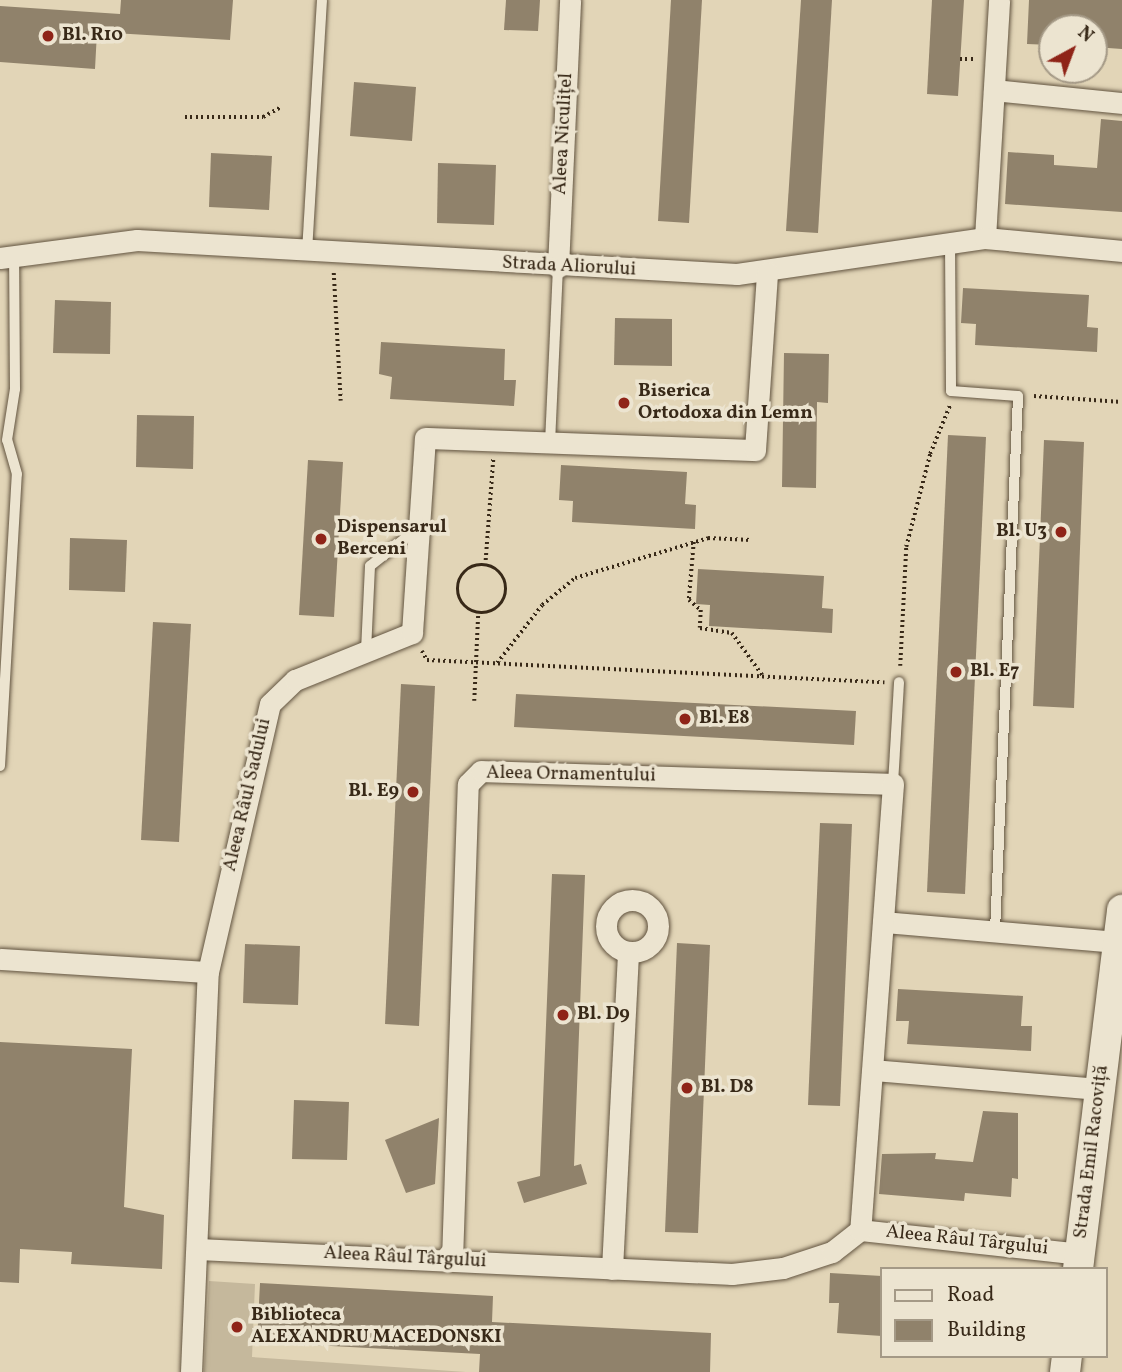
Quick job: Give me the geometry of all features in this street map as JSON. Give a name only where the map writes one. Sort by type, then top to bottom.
[{"type":"street","name":"Aleea Niculițel","points":[[558,267],[570,0]]},
{"type":"street","points":[[985,238],[999,0]]},
{"type":"street","points":[[994,90],[1122,103]]},
{"type":"street","name":"Strada Aliorului","points":[[7,257],[137,240],[558,267],[766,272],[950,240],[985,238],[1122,251]]},
{"type":"street","points":[[412,633],[425,438],[755,450],[766,272]]},
{"type":"street","name":"Aleea Râul Sadului","points":[[191,1372],[208,972],[270,704],[295,680],[412,633]]},
{"type":"street","name":"Aleea Ornamentului","points":[[452,1260],[472,776],[481,771],[893,784]]},
{"type":"street","points":[[860,1230],[893,784]]},
{"type":"street","name":"Strada Emil Racoviță","points":[[1079,1261],[1122,910]]},
{"type":"street","points":[[884,922],[1118,942]]},
{"type":"street","points":[[612,1269],[628,952]]},
{"type":"street","points":[[0,960],[208,972]]},
{"type":"street","points":[[873,1070],[1100,1089]]},
{"type":"street","name":"Aleea Râul Târgului","points":[[198,1248],[612,1269],[758,1273],[832,1252],[860,1230],[1079,1261]]},
{"type":"lane","points":[[307,252],[323,0]]},
{"type":"lane","points":[[950,240],[951,391],[1018,396],[995,931]]},
{"type":"lane","name":"Strada Aliorului","points":[[2,765],[17,474],[7,440],[15,389],[7,257]]},
{"type":"lane","points":[[550,443],[558,267]]},
{"type":"lane","points":[[366,652],[370,566],[419,527]]},
{"type":"lane","points":[[893,784],[900,682]]},
{"type":"path","points":[[185,117],[263,117],[281,107]]},
{"type":"path","points":[[333,253],[341,401]]},
{"type":"path","points":[[412,633],[427,660],[900,682],[906,547],[930,454],[948,418],[951,391]]},
{"type":"path","points":[[1018,396],[1122,402]]},
{"type":"path","points":[[485,566],[494,441]]},
{"type":"path","points":[[497,663],[564,584],[694,542],[751,540]]},
{"type":"path","points":[[694,542],[689,600],[701,610],[701,628],[732,633],[763,676]]},
{"type":"path","points":[[485,566],[503,578],[506,593],[492,611],[478,613],[464,604],[458,589],[464,574],[485,566]]},
{"type":"path","points":[[474,701],[478,613]]},
{"type":"shaded area","points":[[209,1281],[255,1284],[252,1357],[466,1372],[204,1372]]},
{"type":"building","name":"Bl. R10","points":[[121,0],[233,0],[230,40],[97,32],[95,69],[0,62],[0,6],[120,14]]},
{"type":"building","points":[[506,0],[540,0],[538,31],[504,30]]},
{"type":"building","points":[[671,0],[702,0],[689,223],[658,221]]},
{"type":"building","points":[[801,0],[832,0],[818,233],[786,231]]},
{"type":"building","points":[[932,0],[964,0],[958,96],[927,94]]},
{"type":"building","points":[[1029,0],[1122,0],[1122,49],[1108,48],[1108,14],[1038,14],[1038,44],[1027,44]]},
{"type":"building","points":[[354,82],[416,87],[412,141],[350,136]]},
{"type":"building","points":[[1101,119],[1122,121],[1122,212],[1005,204],[1008,152],[1054,155],[1054,165],[1097,168]]},
{"type":"building","points":[[211,153],[272,156],[269,210],[209,207]]},
{"type":"building","points":[[438,163],[496,165],[494,225],[437,223]]},
{"type":"building","points":[[963,288],[1089,295],[1087,327],[1098,328],[1097,352],[975,345],[976,324],[961,323]]},
{"type":"building","points":[[55,300],[111,302],[110,354],[53,353]]},
{"type":"building","points":[[615,318],[672,319],[672,366],[614,365]]},
{"type":"building","points":[[381,342],[505,349],[504,380],[516,380],[514,406],[390,399],[392,377],[379,374]]},
{"type":"building","points":[[784,353],[829,354],[828,403],[817,402],[816,488],[782,487]]},
{"type":"building","points":[[137,415],[194,416],[193,469],[136,467]]},
{"type":"building","name":"Bl. E7","points":[[948,435],[986,437],[965,894],[927,892]]},
{"type":"building","name":"Bl. U3","points":[[1044,440],[1084,442],[1074,708],[1033,706]]},
{"type":"building","name":"Dispensarul Berceni","points":[[308,460],[343,462],[334,617],[299,615]]},
{"type":"building","points":[[561,465],[687,472],[685,504],[696,505],[695,529],[572,522],[573,501],[559,500]]},
{"type":"building","points":[[70,538],[127,540],[125,592],[69,590]]},
{"type":"building","points":[[698,569],[824,576],[822,608],[833,609],[832,633],[709,626],[710,605],[696,604]]},
{"type":"building","points":[[153,622],[191,624],[179,842],[141,840]]},
{"type":"building","name":"Bl. E9","points":[[401,684],[435,686],[419,1026],[385,1024]]},
{"type":"building","name":"Bl. E8","points":[[516,694],[856,711],[854,745],[514,727]]},
{"type":"building","points":[[820,823],[852,824],[840,1106],[808,1105]]},
{"type":"building","name":"Bl. D9","points":[[552,874],[585,875],[574,1166],[581,1164],[587,1184],[524,1203],[517,1182],[540,1176]]},
{"type":"building","name":"Bl. D8","points":[[677,943],[710,945],[698,1233],[665,1232]]},
{"type":"building","points":[[245,944],[300,946],[298,1005],[243,1003]]},
{"type":"building","points":[[898,989],[1023,996],[1021,1026],[1032,1026],[1031,1051],[907,1044],[909,1021],[896,1021]]},
{"type":"building","points":[[0,1042],[132,1049],[124,1207],[164,1215],[162,1269],[71,1264],[72,1252],[20,1249],[19,1283],[0,1282]]},
{"type":"building","points":[[294,1100],[349,1102],[347,1160],[292,1159]]},
{"type":"building","points":[[983,1111],[1018,1113],[1018,1179],[1012,1178],[1011,1197],[965,1193],[964,1201],[879,1194],[882,1154],[936,1153],[935,1159],[973,1162]]},
{"type":"building","points":[[439,1118],[435,1184],[406,1193],[385,1140]]},
{"type":"building","points":[[830,1273],[880,1276],[880,1336],[837,1333],[839,1303],[829,1303]]},
{"type":"building","points":[[260,1283],[493,1296],[492,1322],[711,1333],[710,1372],[479,1372],[480,1354],[257,1342]]},
{"type":"place","name":"Bl. R10","points":[[48,36]]},
{"type":"place","name":"Biserica Ortodoxa din Lemn","points":[[624,403]]},
{"type":"place","name":"Bl. U3","points":[[1061,532]]},
{"type":"place","name":"Dispensarul Berceni","points":[[321,539]]},
{"type":"place","name":"Bl. E7","points":[[956,672]]},
{"type":"place","name":"Bl. E8","points":[[685,719]]},
{"type":"place","name":"Bl. E9","points":[[413,792]]},
{"type":"place","name":"Bl. D9","points":[[563,1015]]},
{"type":"place","name":"Bl. D8","points":[[687,1088]]},
{"type":"place","name":"Biblioteca ALEXANDRU MACEDONSKI","points":[[237,1327]]}]
